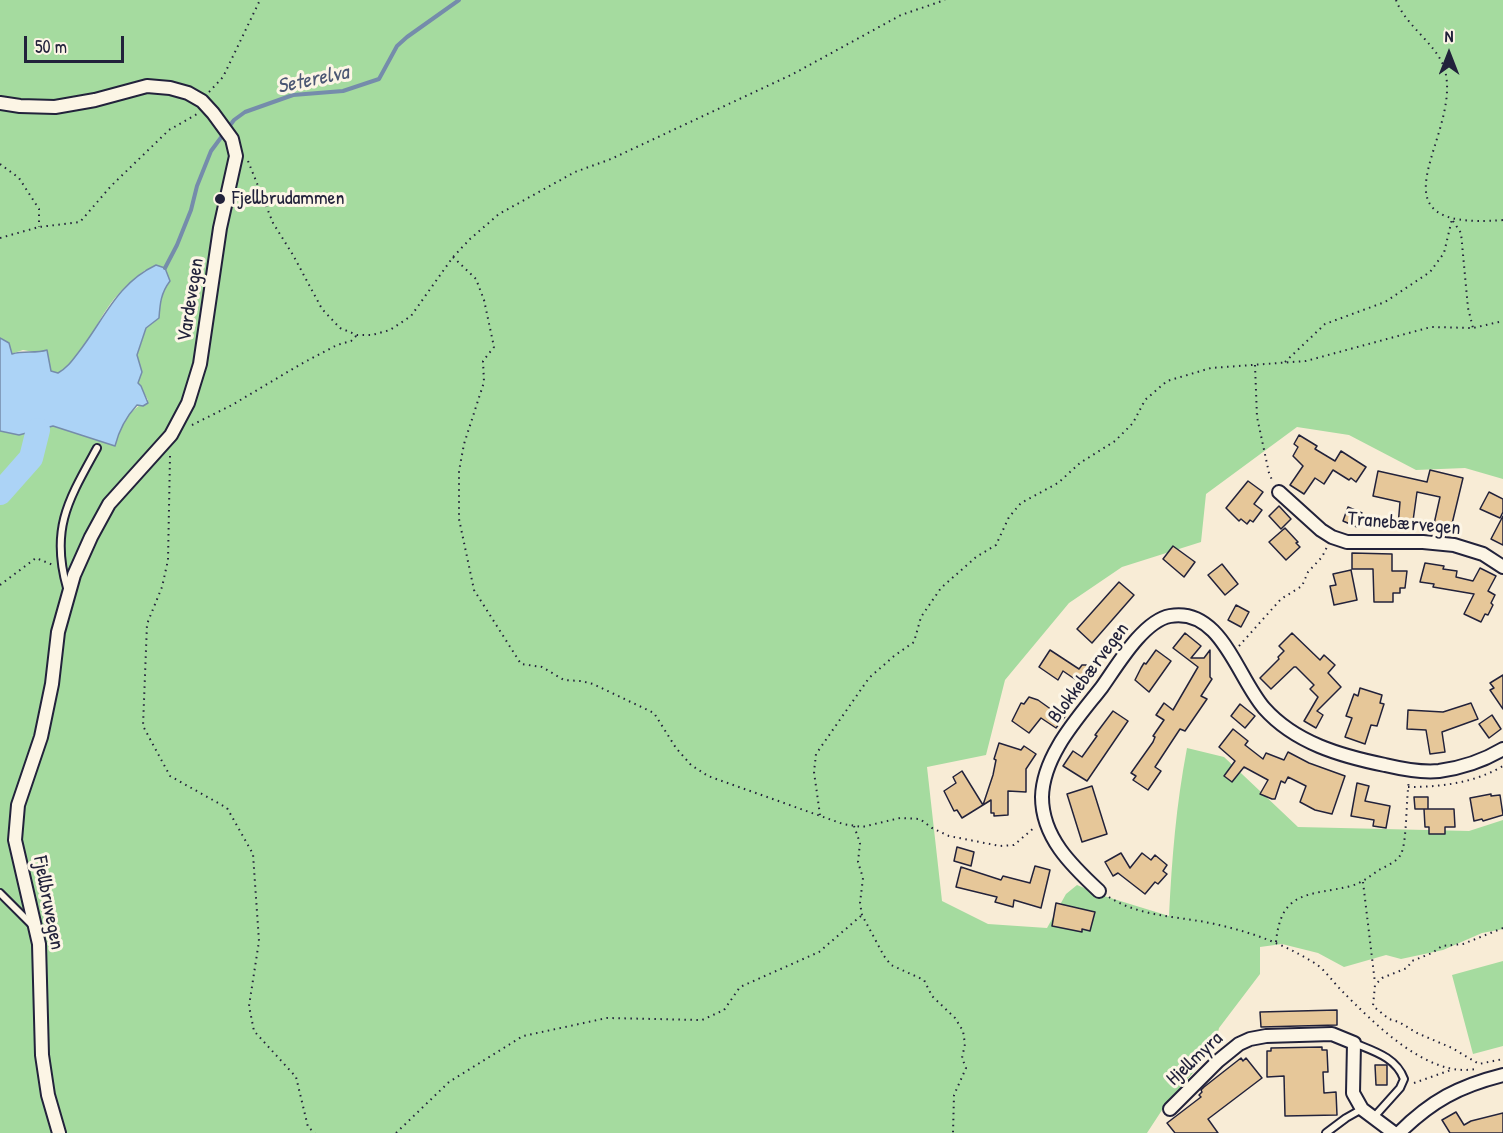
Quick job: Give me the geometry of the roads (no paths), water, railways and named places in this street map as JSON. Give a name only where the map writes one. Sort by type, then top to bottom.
[{"type":"street","name":"Vardevegen","points":[[0,103],[55,107],[95,100],[147,86],[170,88],[188,93],[208,108],[232,139],[236,156],[220,228],[200,364],[188,403],[171,435],[109,504],[91,537],[68,592],[58,632],[52,684]]},
{"type":"street","name":"Tranebærvegen","points":[[1279,492],[1332,537],[1347,542],[1423,542],[1454,545],[1483,554],[1503,567]]},
{"type":"street","name":"Blokkebærvegen","points":[[1099,891],[1062,854],[1050,834],[1045,819],[1042,790],[1052,758],[1118,664],[1150,626],[1167,616],[1190,616],[1201,620],[1214,630],[1264,707],[1291,732],[1339,754],[1411,770],[1437,771],[1463,766],[1503,749]]},
{"type":"street","name":"Fjellbruvegen","points":[[52,684],[41,737],[18,805],[15,840],[37,930],[42,1055],[48,1095],[59,1133]]},
{"type":"street","name":"Hjellmyra","points":[[1170,1109],[1218,1061],[1239,1044],[1250,1039],[1266,1036],[1332,1034],[1354,1043]]},
{"type":"street","points":[[1354,1043],[1353,1093],[1362,1109],[1394,1133]]},
{"type":"street","points":[[1400,1133],[1418,1114],[1447,1094],[1474,1082],[1503,1075]]},
{"type":"lane","points":[[68,592],[60,534],[64,514],[70,498],[98,448]]},
{"type":"lane","points":[[0,893],[37,930]]},
{"type":"lane","name":"Hjellmyra","points":[[1354,1043],[1381,1054],[1396,1066],[1404,1079],[1400,1088],[1374,1117]]},
{"type":"lane","points":[[1326,1133],[1362,1109]]},
{"type":"water","points":[[156,265],[165,268],[170,281],[162,298],[159,318],[146,328],[137,355],[142,372],[138,383],[148,403],[143,406],[137,405],[129,415],[115,446],[53,426],[19,435],[0,431],[0,338],[9,343],[12,354],[47,350],[51,371],[58,373],[74,359],[121,292],[142,273]]},
{"type":"waterway","name":"Seterelva","points":[[165,268],[191,210],[197,186],[211,151],[234,120],[245,112],[293,95],[343,91],[379,79],[397,46],[459,0]]},
{"type":"waterway","points":[[0,493],[31,458],[38,430]]},
{"type":"place","name":"Fjellbrudammen","points":[[220,199]]}]
